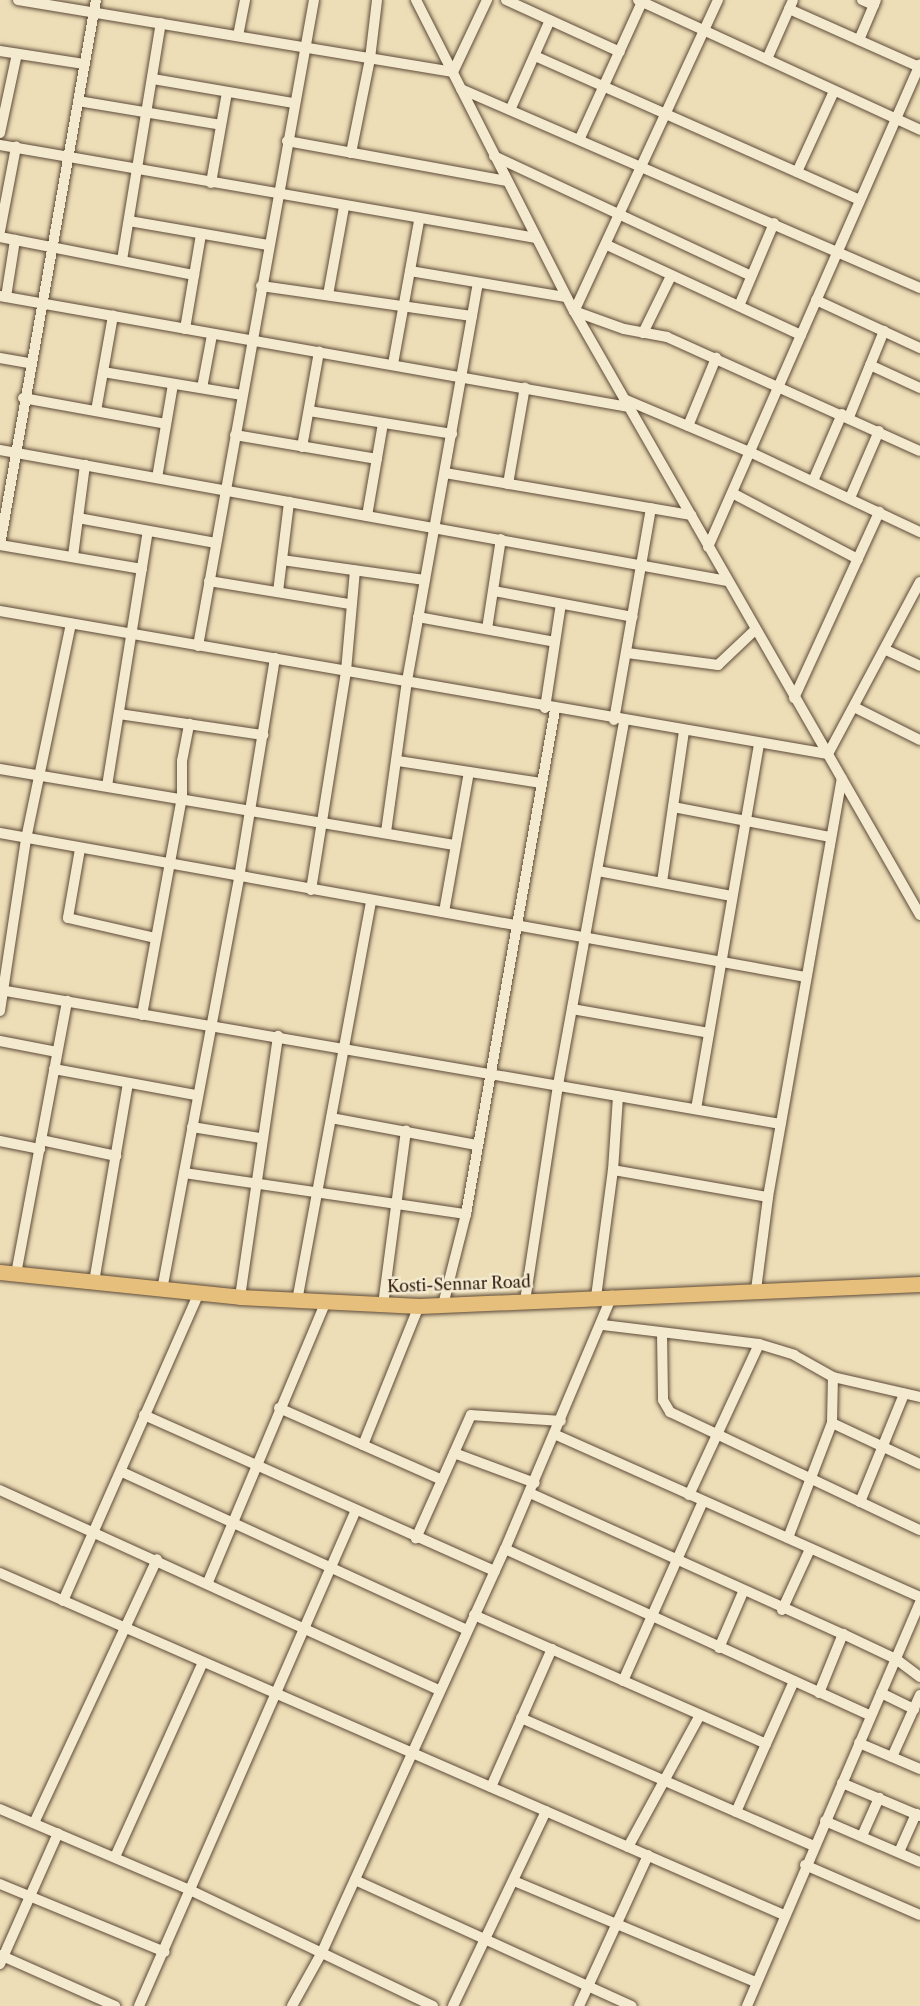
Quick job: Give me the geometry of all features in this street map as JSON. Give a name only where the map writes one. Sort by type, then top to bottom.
[{"type":"highway","name":"Kosti-Sennar Road","points":[[8,1273],[240,1297],[419,1306],[920,1284]]},
{"type":"street","points":[[20,0],[95,5],[161,23],[453,72]]},
{"type":"street","points":[[238,36],[245,0]]},
{"type":"street","points":[[198,646],[268,245],[314,0]]},
{"type":"street","points":[[351,153],[370,59],[377,0]]},
{"type":"street","points":[[416,0],[566,297],[691,515],[726,581],[920,915]]},
{"type":"street","points":[[453,72],[487,0]]},
{"type":"street","points":[[506,0],[620,52]]},
{"type":"street","points":[[574,311],[622,214],[718,0]]},
{"type":"street","points":[[859,40],[875,3],[862,0]]},
{"type":"street","points":[[580,138],[620,52],[640,1],[920,130]]},
{"type":"street","points":[[708,547],[752,453],[919,65],[859,40],[791,4],[767,59]]},
{"type":"street","points":[[95,5],[3,507],[0,545],[142,569]]},
{"type":"street","points":[[511,108],[550,20]]},
{"type":"street","points":[[122,260],[161,23]]},
{"type":"street","points":[[0,51],[84,64]]},
{"type":"street","points":[[0,133],[4,92],[17,54]]},
{"type":"street","points":[[535,56],[860,200]]},
{"type":"street","points":[[153,79],[294,103]]},
{"type":"street","points":[[461,89],[644,165],[920,288]]},
{"type":"street","points":[[797,172],[834,91]]},
{"type":"street","points":[[211,183],[227,92]]},
{"type":"street","points":[[78,101],[221,125]]},
{"type":"street","points":[[287,141],[507,181]]},
{"type":"street","points":[[0,145],[419,221],[536,238]]},
{"type":"street","points":[[0,231],[16,147]]},
{"type":"street","points":[[494,156],[752,276]]},
{"type":"street","points":[[328,295],[344,207]]},
{"type":"street","points":[[129,221],[268,245]]},
{"type":"street","points":[[393,364],[419,221]]},
{"type":"street","points":[[739,306],[774,223]]},
{"type":"street","points":[[185,329],[201,234]]},
{"type":"street","points":[[0,237],[194,275]]},
{"type":"street","points":[[15,240],[3,296],[212,335],[626,403],[752,453],[920,532]]},
{"type":"street","points":[[607,245],[801,335]]},
{"type":"street","points":[[410,271],[566,297]]},
{"type":"street","points":[[644,333],[671,276]]},
{"type":"street","points":[[386,832],[398,761],[407,681],[478,283]]},
{"type":"street","points":[[261,286],[404,304],[472,316]]},
{"type":"street","points":[[816,300],[920,348]]},
{"type":"street","points":[[574,311],[644,333],[667,337],[780,385],[920,451]]},
{"type":"street","points":[[96,411],[113,316]]},
{"type":"street","points":[[813,481],[870,365],[884,331]]},
{"type":"street","points":[[202,388],[212,335]]},
{"type":"street","points":[[302,447],[319,352]]},
{"type":"street","points":[[0,358],[29,363]]},
{"type":"street","points":[[688,426],[716,358]]},
{"type":"street","points":[[870,365],[920,388]]},
{"type":"street","points":[[104,372],[242,395]]},
{"type":"street","points":[[157,478],[173,384]]},
{"type":"street","points":[[508,483],[525,387]]},
{"type":"street","points":[[23,398],[166,424]]},
{"type":"street","points":[[309,411],[452,434]]},
{"type":"street","points":[[367,516],[383,423]]},
{"type":"street","points":[[850,498],[879,431]]},
{"type":"street","points":[[235,435],[377,459]]},
{"type":"street","points":[[0,450],[642,564],[726,581]]},
{"type":"street","points":[[73,556],[85,465]]},
{"type":"street","points":[[445,473],[691,515]]},
{"type":"street","points":[[734,494],[858,560]]},
{"type":"street","points":[[278,592],[289,502]]},
{"type":"street","points":[[525,1301],[558,1085],[597,871],[627,653],[651,508]]},
{"type":"street","points":[[794,698],[879,512]]},
{"type":"street","points":[[78,518],[216,543]]},
{"type":"street","points":[[107,786],[148,531]]},
{"type":"street","points":[[487,629],[501,539]]},
{"type":"street","points":[[282,560],[425,580]]},
{"type":"street","points":[[311,890],[346,670],[350,604],[355,570]]},
{"type":"street","points":[[209,581],[350,604]]},
{"type":"street","points":[[828,754],[919,585]]},
{"type":"street","points":[[494,591],[633,617]]},
{"type":"street","points":[[443,1305],[466,1214],[541,783],[561,604]]},
{"type":"street","points":[[0,611],[346,670],[619,721],[828,754]]},
{"type":"street","points":[[418,617],[555,642]]},
{"type":"street","points":[[0,1011],[26,838],[71,624]]},
{"type":"street","points":[[627,653],[718,665],[755,630]]},
{"type":"street","points":[[886,650],[920,666]]},
{"type":"street","points":[[162,1290],[196,1095],[212,1025],[239,878],[275,658]]},
{"type":"street","points":[[854,707],[920,740]]},
{"type":"street","points":[[119,714],[263,735]]},
{"type":"street","points":[[142,1015],[182,798],[182,761],[189,724]]},
{"type":"street","points":[[662,882],[684,732]]},
{"type":"street","points":[[696,1109],[759,744]]},
{"type":"street","points":[[398,761],[541,783]]},
{"type":"street","points":[[0,769],[456,845]]},
{"type":"street","points":[[444,912],[469,772]]},
{"type":"street","points":[[756,1290],[768,1197],[842,778]]},
{"type":"street","points":[[673,807],[830,837]]},
{"type":"street","points":[[0,833],[239,878],[585,935],[806,977]]},
{"type":"street","points":[[80,849],[68,918],[155,938]]},
{"type":"street","points":[[597,871],[732,896]]},
{"type":"street","points":[[297,1301],[371,900]]},
{"type":"street","points":[[2,990],[781,1124]]},
{"type":"street","points":[[8,1273],[40,1144],[67,1001]]},
{"type":"street","points":[[572,1009],[709,1033]]},
{"type":"street","points":[[240,1297],[254,1185],[278,1036]]},
{"type":"street","points":[[0,1041],[57,1052]]},
{"type":"street","points":[[54,1069],[196,1095]]},
{"type":"street","points":[[94,1282],[128,1083]]},
{"type":"street","points":[[596,1297],[613,1170],[618,1096]]},
{"type":"street","points":[[331,1118],[477,1145]]},
{"type":"street","points":[[192,1127],[261,1138]]},
{"type":"street","points":[[383,1305],[406,1131]]},
{"type":"street","points":[[0,1141],[40,1144],[116,1156]]},
{"type":"street","points":[[613,1170],[768,1197]]},
{"type":"street","points":[[184,1173],[254,1185],[466,1214]]},
{"type":"street","points":[[63,1601],[96,1531],[144,1415],[199,1293]]},
{"type":"street","points":[[292,2006],[322,1952],[410,1752],[505,1549],[603,1325],[612,1296]]},
{"type":"street","points":[[208,1582],[254,1467],[325,1303]]},
{"type":"street","points":[[363,1445],[419,1306]]},
{"type":"street","points":[[603,1325],[759,1344],[794,1355],[832,1377],[920,1397]]},
{"type":"street","points":[[662,1333],[664,1405],[670,1412],[715,1436],[920,1530]]},
{"type":"street","points":[[689,1495],[759,1344]]},
{"type":"street","points":[[788,1538],[832,1423],[832,1377]]},
{"type":"street","points":[[860,1502],[904,1394]]},
{"type":"street","points":[[279,1408],[442,1480]]},
{"type":"street","points":[[416,1538],[473,1414],[561,1421]]},
{"type":"street","points":[[144,1415],[355,1512],[495,1571]]},
{"type":"street","points":[[832,1423],[920,1464]]},
{"type":"street","points":[[554,1434],[920,1597]]},
{"type":"street","points":[[454,1452],[743,1592],[896,1659],[920,1677]]},
{"type":"street","points":[[122,1472],[467,1630]]},
{"type":"street","points":[[0,1490],[307,1627],[439,1690]]},
{"type":"street","points":[[623,1681],[679,1560],[703,1501]]},
{"type":"street","points":[[139,2006],[192,1891],[333,1568],[355,1512]]},
{"type":"street","points":[[505,1549],[871,1716]]},
{"type":"street","points":[[782,1610],[810,1549]]},
{"type":"street","points":[[34,1822],[157,1559]]},
{"type":"street","points":[[0,1574],[784,1915]]},
{"type":"street","points":[[719,1648],[743,1592]]},
{"type":"street","points":[[747,2006],[805,1866],[920,1603]]},
{"type":"street","points":[[474,1615],[766,1744]]},
{"type":"street","points":[[819,1693],[843,1634]]},
{"type":"street","points":[[491,1787],[552,1649]]},
{"type":"street","points":[[115,1857],[203,1662]]},
{"type":"street","points":[[736,1812],[794,1681]]},
{"type":"street","points":[[881,1693],[914,1716]]},
{"type":"street","points":[[892,1756],[914,1716],[920,1695]]},
{"type":"street","points":[[628,1847],[700,1715]]},
{"type":"street","points":[[521,1718],[814,1846]]},
{"type":"street","points":[[859,1743],[920,1769]]},
{"type":"street","points":[[842,1784],[879,1797],[918,1815],[899,1852]]},
{"type":"street","points":[[862,1836],[879,1797]]},
{"type":"street","points":[[0,1809],[192,1891],[433,2006]]},
{"type":"street","points":[[453,2006],[486,1943],[546,1811]]},
{"type":"street","points":[[825,1821],[920,1862]]},
{"type":"street","points":[[58,1833],[32,1897],[1,1959],[115,2006]]},
{"type":"street","points":[[579,2006],[648,1855]]},
{"type":"street","points":[[805,1866],[920,1915]]},
{"type":"street","points":[[355,1880],[486,1943],[632,2006]]},
{"type":"street","points":[[514,1881],[756,1982]]},
{"type":"street","points":[[0,1884],[165,1952]]}]
